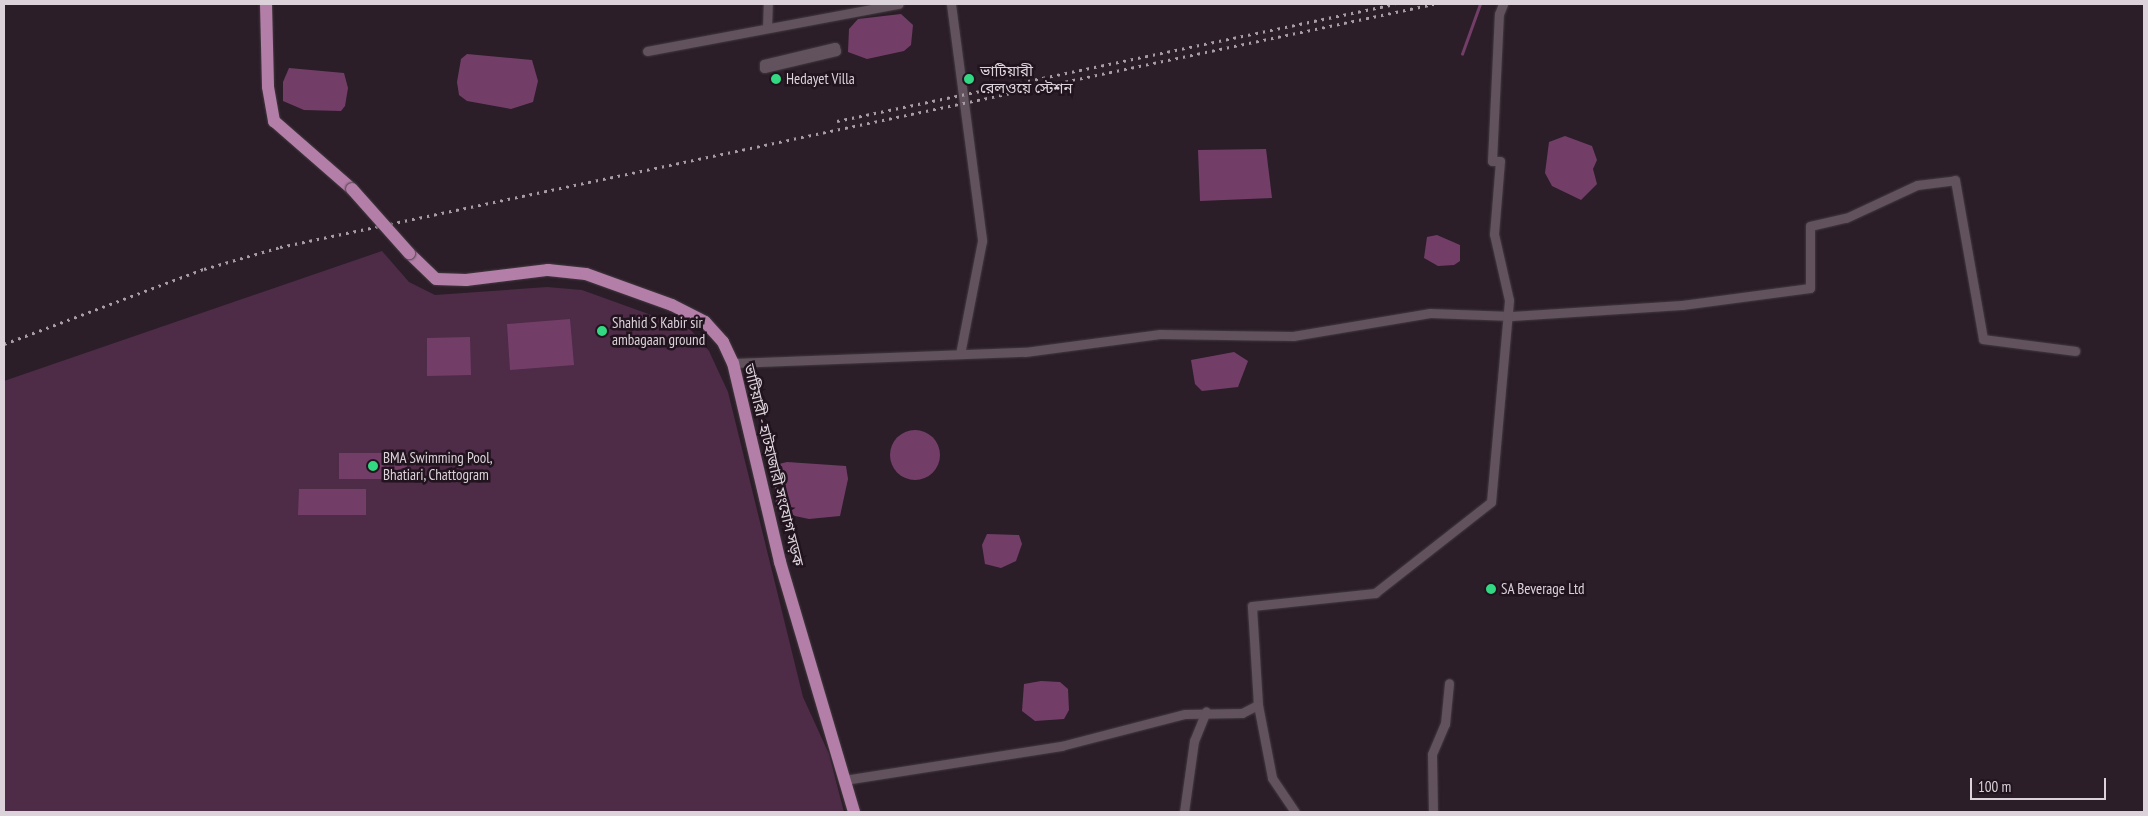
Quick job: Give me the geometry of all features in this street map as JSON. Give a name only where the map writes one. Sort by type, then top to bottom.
[{"type":"main road","name":"ভাটিয়ারী - হাটহাজারী সংযোগ সড়ক","points":[[266,4],[268,87],[274,121],[352,189],[409,254],[436,279],[466,280],[548,270],[623,285],[705,322],[733,363],[780,562],[854,812]]},
{"type":"street","points":[[767,28],[768,4]]},
{"type":"street","points":[[647,51],[899,4]]},
{"type":"street","points":[[951,4],[982,241],[960,354]]},
{"type":"street","points":[[1295,812],[1272,778],[1258,705],[1252,606],[1375,593],[1491,502],[1509,300],[1494,234],[1500,161],[1492,161],[1499,14],[1504,4]]},
{"type":"street","points":[[835,47],[836,51],[782,64],[764,68],[764,64],[826,49],[835,47]]},
{"type":"street","points":[[733,363],[1061,349],[1160,334],[1293,336],[1430,313],[1508,314],[1682,305],[1810,288],[1810,226],[1846,218],[1917,185],[1955,180],[1983,339],[2075,351]]},
{"type":"street","points":[[1433,812],[1432,754],[1445,724],[1449,683]]},
{"type":"street","points":[[844,780],[1070,745],[1206,711],[1242,713],[1258,705]]},
{"type":"street","points":[[1184,812],[1194,741],[1206,711]]},
{"type":"shaded area","points":[[901,14],[913,25],[911,45],[904,51],[867,59],[848,52],[849,29],[858,19]]},
{"type":"shaded area","points":[[467,54],[532,60],[538,81],[533,102],[511,109],[467,101],[459,95],[457,82],[461,59]]},
{"type":"shaded area","points":[[289,68],[344,73],[348,88],[345,106],[341,111],[304,110],[283,101],[283,82]]},
{"type":"shaded area","points":[[1565,136],[1592,146],[1597,160],[1593,169],[1597,184],[1581,200],[1552,186],[1545,173],[1549,142]]},
{"type":"shaded area","points":[[1266,149],[1272,198],[1200,201],[1198,150]]},
{"type":"shaded area","points":[[1437,235],[1460,245],[1460,261],[1454,265],[1438,266],[1424,258],[1427,237]]},
{"type":"shaded area","points":[[382,251],[409,282],[435,295],[547,287],[582,290],[690,329],[709,351],[728,392],[803,697],[829,754],[844,812],[4,812],[4,381]]},
{"type":"shaded area","points":[[570,319],[574,365],[510,370],[507,324]]},
{"type":"shaded area","points":[[470,337],[471,375],[427,376],[427,338]]},
{"type":"shaded area","points":[[1234,352],[1248,361],[1238,387],[1202,391],[1195,384],[1191,360]]},
{"type":"shaded area","points":[[910,430],[920,430],[933,437],[940,450],[940,460],[933,473],[920,480],[910,480],[901,476],[894,469],[890,460],[890,450],[894,441],[901,434]]},
{"type":"shaded area","name":"BMA Swimming Pool, Bhatiari, Chattogram","points":[[339,453],[407,453],[407,479],[339,479]]},
{"type":"shaded area","points":[[787,462],[846,466],[848,479],[840,516],[809,519],[781,513],[776,507],[774,474],[779,464]]},
{"type":"shaded area","points":[[299,489],[366,489],[366,515],[298,515]]},
{"type":"shaded area","points":[[987,534],[1019,535],[1022,544],[1016,561],[1001,568],[985,564],[982,545]]},
{"type":"shaded area","points":[[1041,681],[1060,682],[1068,689],[1069,710],[1064,719],[1035,721],[1022,711],[1024,684]]},
{"type":"waterway","points":[[1462,54],[1480,4]]},
{"type":"railway","points":[[837,121],[1395,4]]},
{"type":"railway","points":[[4,344],[204,269],[280,247],[1434,4]]},
{"type":"place","name":"Hedayet Villa","points":[[776,79]]},
{"type":"place","name":"ভাটিয়ারী রেলওয়ে স্টেশন","points":[[969,79]]},
{"type":"place","name":"Shahid S Kabir sir ambagaan ground","points":[[602,331]]},
{"type":"place","name":"BMA Swimming Pool, Bhatiari, Chattogram","points":[[373,466]]},
{"type":"place","name":"SA Beverage Ltd","points":[[1491,589]]}]
